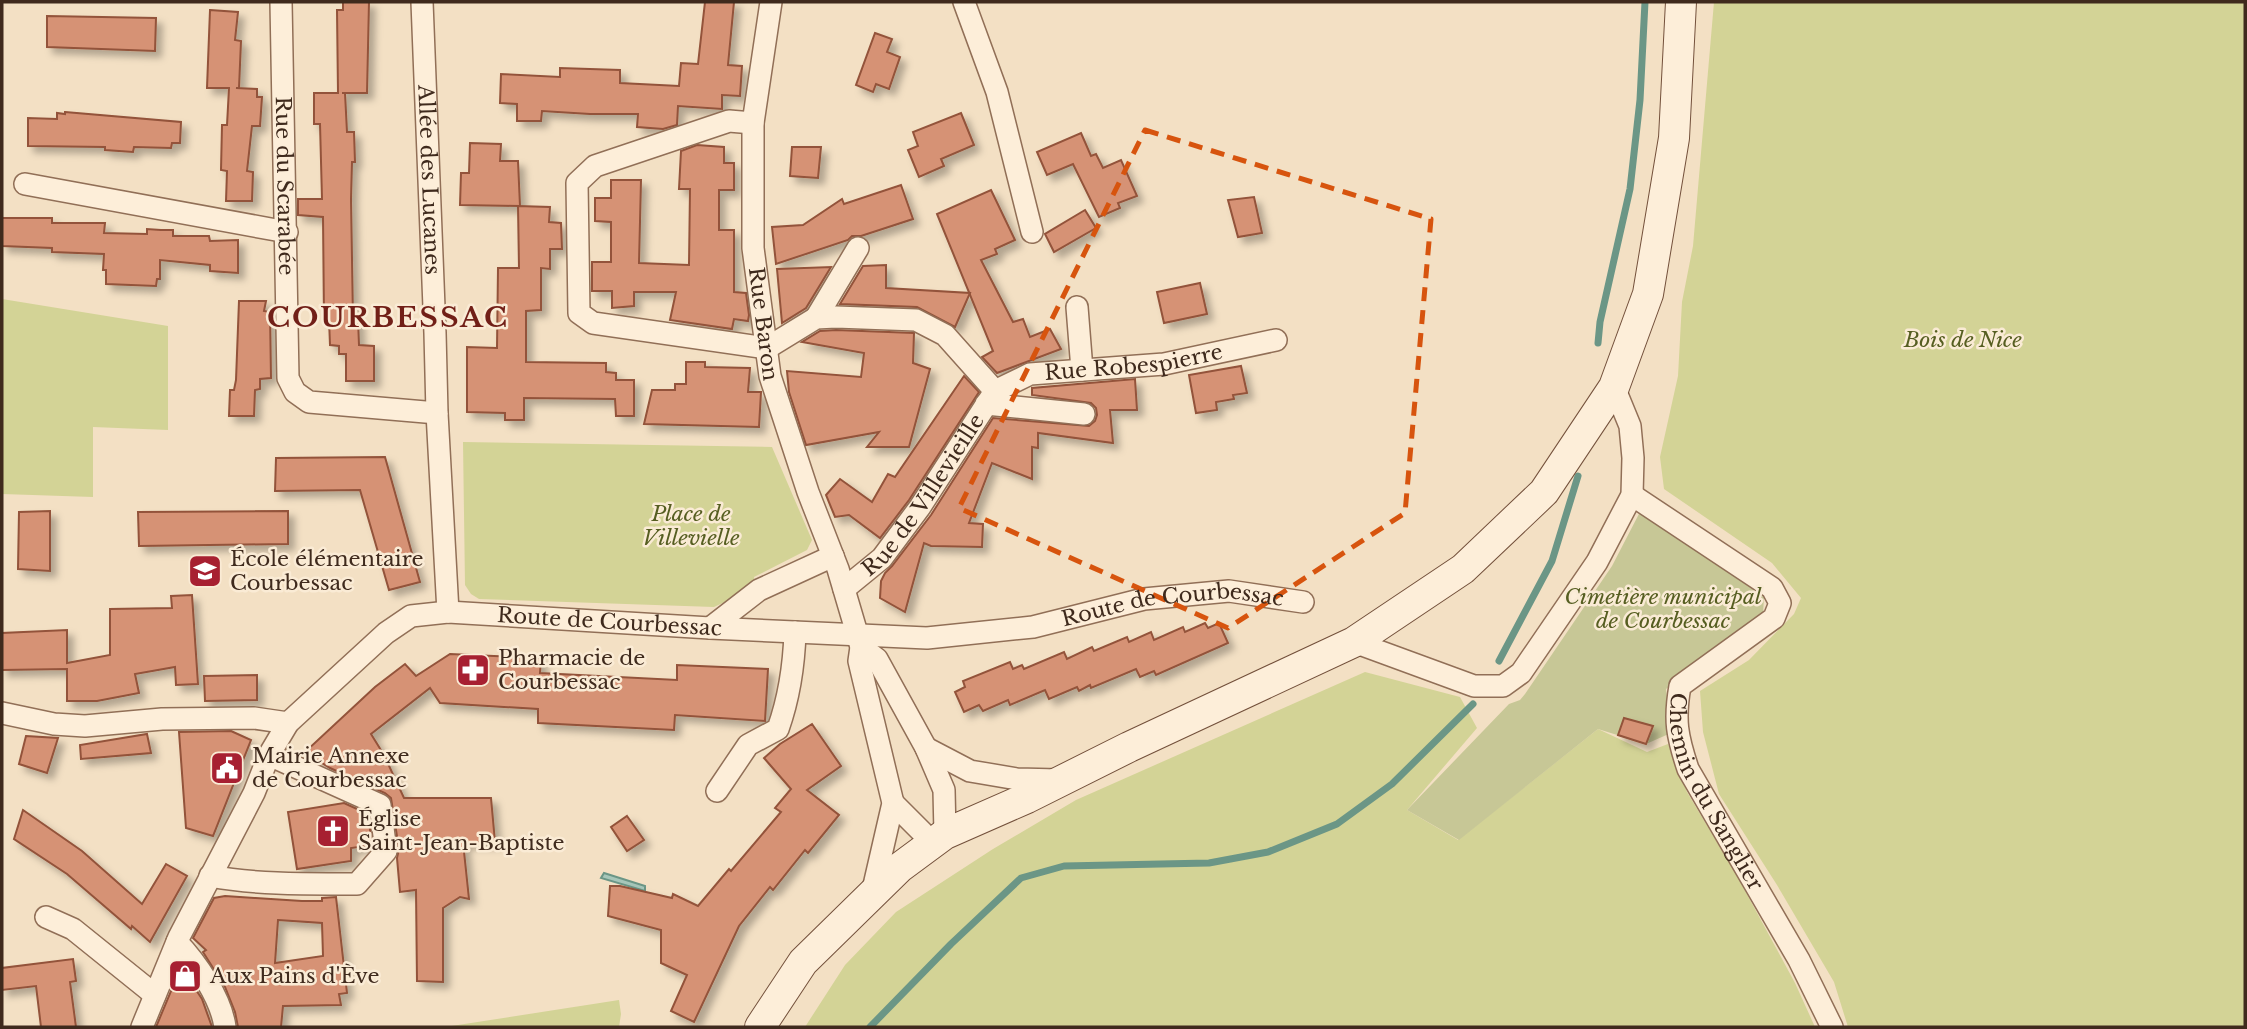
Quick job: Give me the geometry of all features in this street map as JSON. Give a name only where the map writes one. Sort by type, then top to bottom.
[{"type":"street","name":"Rue du Scarabée","points":[[281,2],[288,378],[295,392],[309,402],[437,413]]},
{"type":"street","name":"Allée des Lucanes","points":[[422,2],[437,413],[448,612]]},
{"type":"street","name":"Rue Baron","points":[[771,2],[753,122],[753,248],[770,376],[808,492],[833,556],[859,640]]},
{"type":"street","points":[[964,2],[997,92],[1032,232]]},
{"type":"street","points":[[760,1027],[803,962],[899,868],[939,838],[1354,642],[1463,569],[1544,492],[1614,387],[1648,294],[1674,138],[1681,2]]},
{"type":"street","points":[[753,122],[729,121],[595,166],[577,183],[579,313],[593,323],[767,348],[816,318],[858,248]]},
{"type":"street","points":[[25,184],[286,232]]},
{"type":"street","points":[[1077,307],[1082,370]]},
{"type":"street","points":[[816,318],[916,320],[945,335],[990,398],[1084,414]]},
{"type":"street","name":"Rue Robespierre","points":[[990,398],[1030,374],[1164,364],[1276,340]]},
{"type":"street","points":[[1354,642],[1474,686],[1503,686],[1521,673],[1590,573],[1632,495],[1630,426],[1614,387]]},
{"type":"street","name":"Rue de Villevieille","points":[[844,589],[882,558],[920,507],[990,398]]},
{"type":"street","name":"Chemin du Sanglier","points":[[1632,495],[1772,588],[1780,603],[1774,618],[1680,686],[1675,713],[1678,741],[1688,769],[1799,960],[1832,1027]]},
{"type":"street","points":[[710,628],[759,590],[833,556]]},
{"type":"street","name":"Route de Courbessac","points":[[142,1027],[177,942],[254,793],[269,755],[288,723],[386,633],[411,615],[448,612],[795,632],[859,640],[927,638],[1033,627],[1144,599],[1229,591],[1303,602]]},
{"type":"street","points":[[717,791],[748,745],[778,729],[786,707],[794,658],[795,632]]},
{"type":"street","points":[[859,640],[877,659],[926,748],[944,790],[939,838]]},
{"type":"street","points":[[859,640],[859,662],[893,803],[872,894]]},
{"type":"street","points":[[2,713],[54,724],[85,726],[162,719],[254,718],[288,723]]},
{"type":"street","points":[[926,748],[970,771],[1017,779],[1061,780]]},
{"type":"street","points":[[210,876],[232,881],[284,884],[357,884],[386,851],[380,806],[269,755]]},
{"type":"street","points":[[893,803],[939,838]]},
{"type":"street","points":[[46,917],[73,929],[155,995]]},
{"type":"street","points":[[177,942],[191,957],[223,1012],[225,1027]]},
{"type":"highlighted area","points":[[1145,130],[1431,219],[1405,513],[1228,628],[959,508]]},
{"type":"green space","name":"Bois de Nice","points":[[1714,2],[2245,2],[2245,1027],[1848,1027],[1834,982],[1719,794],[1703,732],[1700,691],[1749,660],[1794,614],[1801,598],[1772,563],[1664,489],[1660,457],[1678,376],[1682,302],[1693,246]]},
{"type":"green space","points":[[2,299],[168,326],[168,430],[93,427],[93,497],[2,494]]},
{"type":"green space","name":"Place de Villevielle","points":[[463,442],[772,447],[812,540],[807,550],[754,577],[755,585],[714,607],[479,599],[471,594],[465,585]]},
{"type":"green space","name":"Cimetière municipal de Courbessac","points":[[1641,510],[1764,596],[1763,615],[1666,689],[1671,733],[1646,744],[1598,729],[1459,840],[1407,810],[1509,704],[1520,700],[1525,694],[1612,566]]},
{"type":"green space","points":[[1365,672],[1460,697],[1477,728],[1407,810],[1458,840],[1598,729],[1647,752],[1668,744],[1687,792],[1736,874],[1795,983],[1815,1027],[805,1027],[845,965],[896,912],[993,849],[1076,800]]},
{"type":"green space","points":[[619,1000],[619,1027],[445,1027]]},
{"type":"shaded area","points":[[604,873],[645,886],[645,891],[601,878]]},
{"type":"building","points":[[343,2],[369,2],[367,93],[345,93],[347,132],[354,132],[355,162],[352,162],[351,199],[353,319],[358,319],[359,345],[374,346],[374,381],[346,381],[346,354],[339,354],[339,346],[330,345],[329,319],[324,319],[323,217],[298,215],[298,199],[322,199],[320,124],[314,124],[314,93],[338,93],[337,10],[343,10]]},
{"type":"building","points":[[705,2],[734,2],[728,65],[742,66],[740,96],[722,95],[722,109],[678,106],[677,125],[663,129],[637,127],[638,114],[542,111],[541,121],[517,121],[517,104],[500,103],[501,74],[560,77],[560,68],[620,70],[620,83],[679,86],[681,63],[698,64]]},
{"type":"building","points":[[210,10],[238,12],[235,40],[241,41],[239,88],[236,88],[257,89],[257,97],[262,97],[260,126],[252,126],[247,171],[253,172],[252,201],[226,201],[227,171],[221,170],[222,125],[227,125],[229,88],[207,88]]},
{"type":"building","points":[[47,16],[156,18],[155,51],[47,47]]},
{"type":"building","points":[[875,33],[892,39],[887,52],[900,57],[889,89],[876,84],[873,92],[856,85]]},
{"type":"building","points":[[57,113],[181,122],[180,143],[172,143],[171,148],[134,147],[133,152],[105,150],[105,147],[28,146],[28,118],[57,119]]},
{"type":"building","points":[[961,113],[974,145],[941,159],[944,166],[919,177],[908,150],[918,146],[913,132]]},
{"type":"building","points":[[1081,133],[1091,156],[1096,154],[1103,168],[1121,160],[1137,196],[1118,203],[1120,208],[1099,217],[1073,164],[1047,175],[1037,152]]},
{"type":"building","points":[[470,143],[501,144],[500,161],[518,161],[520,206],[460,205],[461,173],[469,173]]},
{"type":"building","points":[[697,145],[724,147],[724,163],[734,163],[734,190],[719,190],[719,230],[734,230],[734,292],[746,293],[749,315],[748,321],[734,319],[732,329],[670,320],[676,292],[634,292],[634,306],[612,308],[612,291],[592,291],[592,262],[611,262],[611,222],[595,221],[595,198],[611,198],[611,180],[641,180],[639,263],[689,265],[690,189],[679,189],[681,151]]},
{"type":"building","points":[[792,147],[821,147],[818,178],[790,176]]},
{"type":"building","points":[[901,185],[913,219],[861,236],[852,236],[848,240],[776,264],[772,227],[803,225],[842,199],[844,204]]},
{"type":"building","points":[[991,190],[1015,240],[995,249],[997,254],[981,260],[1013,322],[1023,319],[1030,337],[1050,329],[1061,349],[997,373],[982,357],[993,351],[937,214]]},
{"type":"building","points":[[1254,197],[1262,233],[1238,237],[1228,200]]},
{"type":"building","points":[[518,206],[550,207],[549,222],[561,223],[562,249],[550,249],[550,269],[541,268],[541,310],[526,311],[526,362],[606,363],[606,372],[616,373],[616,380],[634,380],[634,416],[616,416],[615,399],[524,398],[524,420],[505,420],[505,413],[467,412],[467,347],[497,348],[498,268],[519,268]]},
{"type":"building","points":[[1085,210],[1096,228],[1054,252],[1045,234]]},
{"type":"building","points":[[2,218],[52,218],[52,223],[105,223],[104,233],[147,234],[147,229],[173,230],[173,236],[209,236],[210,241],[238,240],[238,273],[210,271],[210,265],[160,260],[160,279],[157,279],[156,286],[106,284],[104,254],[2,246]]},
{"type":"building","points":[[886,265],[886,288],[970,293],[955,327],[917,307],[840,304],[863,266]]},
{"type":"building","points":[[831,267],[806,308],[782,323],[777,269]]},
{"type":"building","points":[[1200,283],[1207,314],[1164,323],[1157,292]]},
{"type":"building","points":[[239,301],[266,301],[264,311],[270,312],[271,378],[260,379],[260,389],[255,390],[254,416],[229,416],[230,390],[234,390],[236,380]]},
{"type":"building","points":[[820,331],[914,333],[913,363],[930,369],[909,447],[867,447],[879,432],[806,445],[789,392],[787,371],[861,377],[864,353],[802,342]]},
{"type":"building","points":[[686,362],[705,362],[705,367],[750,368],[748,392],[761,392],[759,427],[644,424],[652,390],[675,390],[675,384],[686,384]]},
{"type":"building","points":[[1241,366],[1247,393],[1233,395],[1234,399],[1216,402],[1217,410],[1196,413],[1189,375]]},
{"type":"building","points":[[964,376],[979,392],[909,500],[880,538],[849,515],[835,517],[826,495],[840,479],[872,502],[888,474],[895,477]]},
{"type":"building","points":[[1135,379],[1137,410],[1110,410],[1113,443],[1038,433],[1038,448],[1032,447],[1032,479],[992,463],[969,523],[983,524],[982,547],[931,546],[924,543],[905,612],[880,598],[881,581],[885,573],[931,515],[993,418],[1089,426],[1097,415],[1096,408],[1091,403],[1032,395],[1032,388]]},
{"type":"building","points":[[385,457],[420,582],[389,590],[360,490],[275,491],[276,458]]},
{"type":"building","points":[[50,511],[50,571],[18,569],[19,512]]},
{"type":"building","points":[[288,511],[288,544],[139,546],[138,512]]},
{"type":"building","points":[[192,595],[198,684],[176,685],[175,667],[135,674],[139,693],[97,701],[67,701],[67,669],[2,670],[2,633],[67,630],[67,663],[110,655],[110,609],[172,608],[171,596]]},
{"type":"building","points":[[1205,623],[1208,628],[1219,623],[1228,643],[1156,675],[1154,671],[1140,677],[1136,669],[1091,688],[1090,685],[1079,691],[1077,687],[1049,699],[1045,690],[1010,705],[1008,700],[983,711],[979,705],[964,712],[955,692],[965,687],[963,681],[1010,662],[1013,669],[1022,665],[1024,669],[1064,652],[1067,659],[1092,647],[1094,651],[1127,637],[1129,642],[1151,632],[1154,640],[1183,627],[1185,632]]},
{"type":"building","points":[[450,654],[541,658],[540,673],[677,680],[677,665],[768,669],[765,721],[675,715],[674,730],[538,723],[538,709],[440,703],[430,688],[371,734],[404,798],[491,798],[495,842],[463,842],[469,899],[460,897],[443,908],[443,982],[417,981],[416,890],[400,892],[397,858],[399,849],[391,798],[330,768],[305,752],[375,687],[405,664],[416,676]]},
{"type":"building","points":[[257,675],[257,700],[205,701],[204,676]]},
{"type":"building","points":[[1624,718],[1653,726],[1646,744],[1618,735]]},
{"type":"building","points":[[812,724],[841,766],[807,790],[839,815],[808,853],[805,850],[773,890],[770,887],[739,926],[694,1022],[671,1011],[687,975],[661,963],[661,930],[608,916],[610,886],[672,898],[673,894],[698,906],[781,812],[775,808],[791,789],[764,758],[780,744]]},
{"type":"building","points":[[231,731],[251,740],[213,836],[186,828],[179,732]]},
{"type":"building","points":[[147,734],[151,753],[81,759],[80,745]]},
{"type":"building","points":[[26,736],[58,738],[47,773],[19,764]]},
{"type":"building","name":"Église Saint-Jean-Baptiste","points":[[344,803],[368,814],[372,845],[351,848],[351,861],[297,869],[288,812]]},
{"type":"building","points":[[23,810],[82,851],[142,904],[166,864],[187,876],[150,942],[67,874],[14,839]]},
{"type":"building","points":[[627,816],[644,840],[627,851],[611,827]]},
{"type":"building","points":[[225,896],[322,901],[322,898],[336,897],[347,993],[339,994],[341,1005],[283,1006],[281,1027],[238,1027],[225,987],[203,952],[206,950],[193,938],[214,898]],"holes":[[[278,920],[322,923],[323,956],[275,963]]]},
{"type":"building","points":[[73,959],[76,981],[70,982],[76,1027],[41,1027],[36,986],[2,990],[2,968]]},
{"type":"building","points":[[181,967],[202,999],[212,1027],[156,1027]]},
{"type":"waterway","points":[[1598,343],[1600,322],[1630,189],[1640,100],[1645,2]]},
{"type":"waterway","points":[[1499,661],[1552,561],[1578,476]]},
{"type":"waterway","points":[[870,1027],[951,944],[1021,878],[1064,866],[1209,863],[1268,852],[1337,824],[1392,784],[1473,704]]},
{"type":"place","name":"École élémentaire Courbessac","points":[[205,571]]},
{"type":"place","name":"Pharmacie de Courbessac","points":[[473,670]]},
{"type":"place","name":"Mairie Annexe de Courbessac","points":[[227,768]]},
{"type":"place","name":"Église Saint-Jean-Baptiste","points":[[333,831]]},
{"type":"place","name":"Aux Pains d'Ève","points":[[185,976]]},
{"type":"district","name":"COURBESSAC","points":[[388,317]]}]
